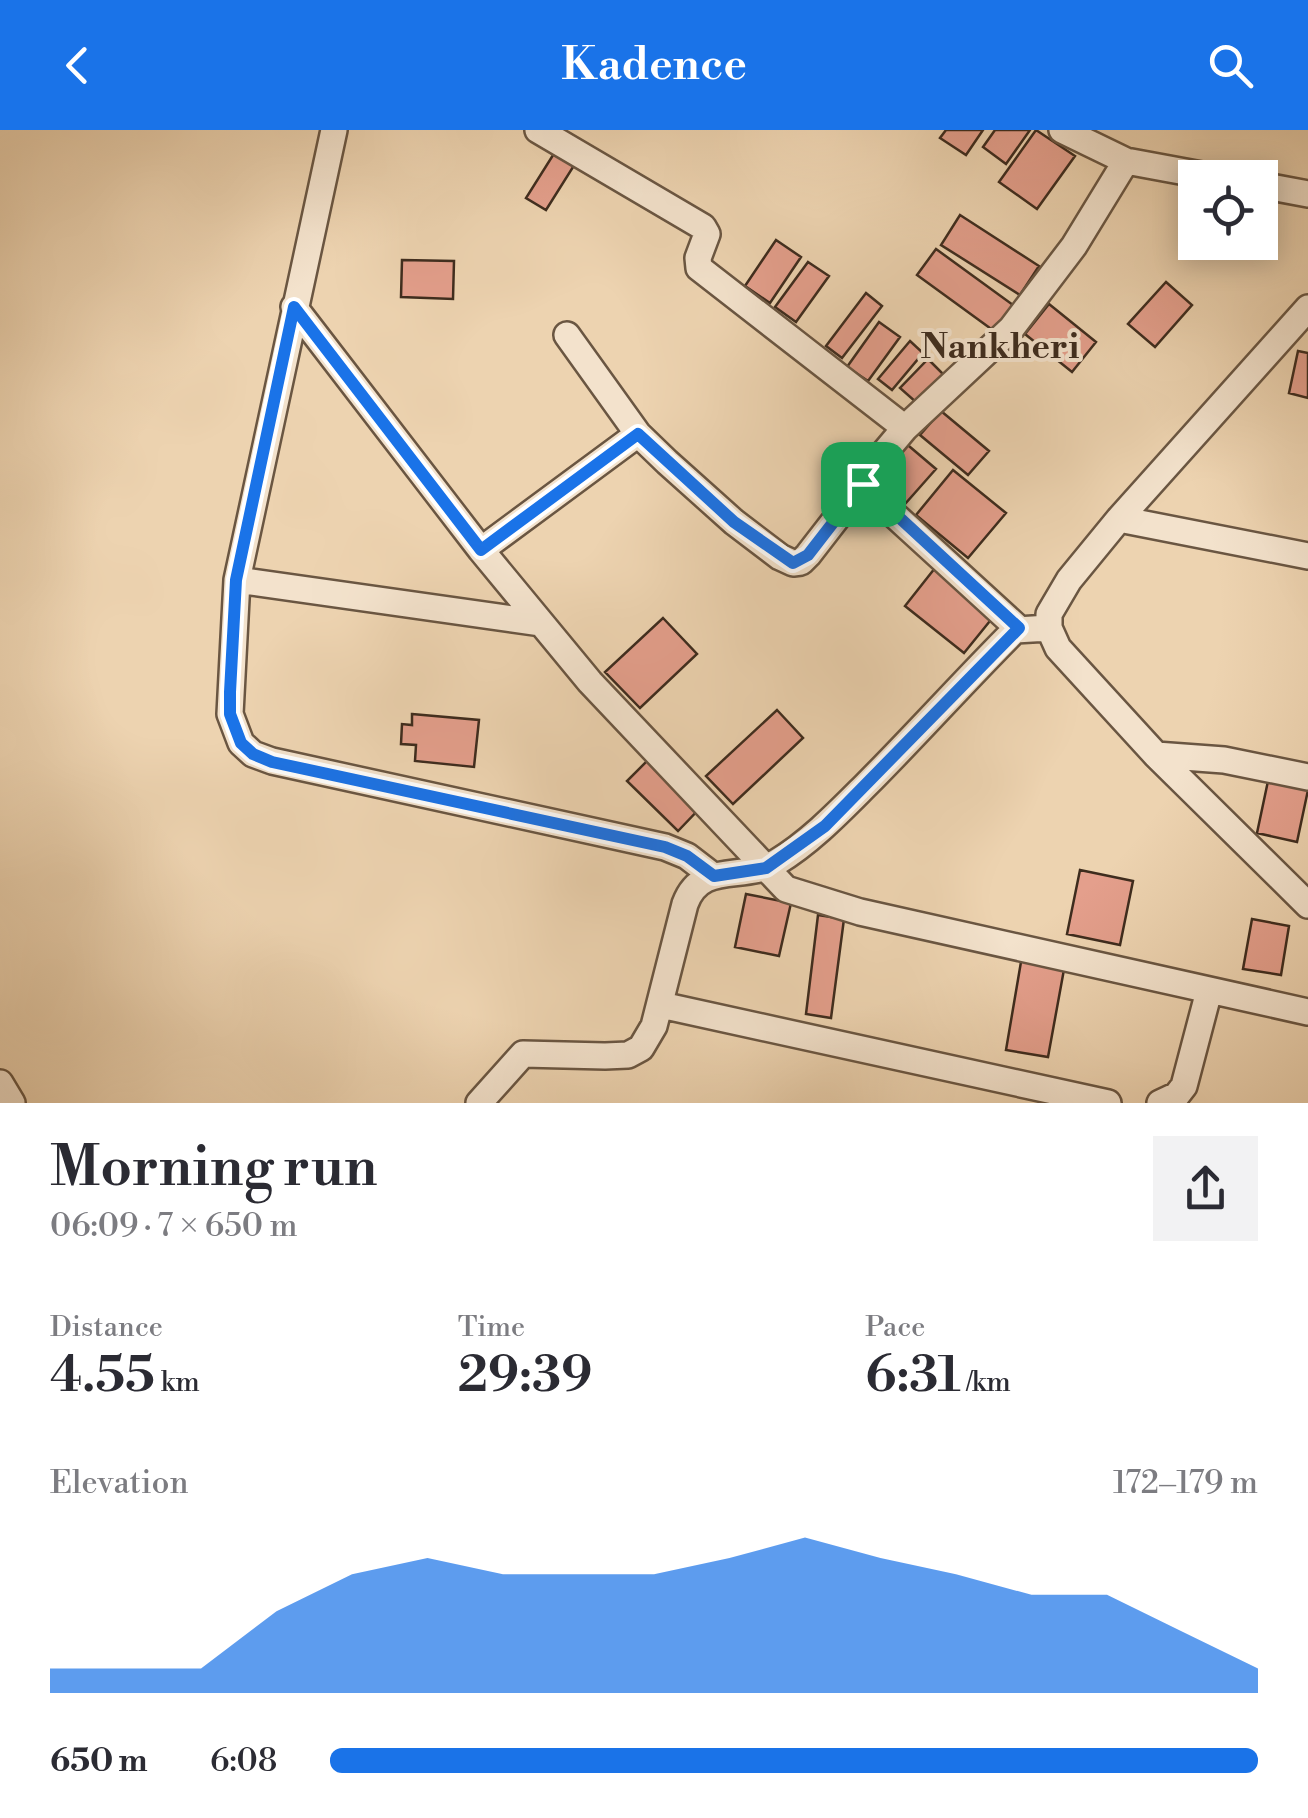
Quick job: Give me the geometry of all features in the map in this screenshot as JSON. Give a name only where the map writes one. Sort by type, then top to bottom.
[{"type":"street","points":[[334,130],[236,580],[230,714],[241,743],[253,754],[272,762],[665,847],[687,856],[714,876]]},
{"type":"street","points":[[538,130],[703,226],[707,234],[698,258],[699,268],[905,428]]},
{"type":"street","points":[[1062,130],[1126,161],[1178,171]]},
{"type":"street","points":[[568,335],[638,434],[734,522],[793,563],[808,555],[863,484],[866,472],[905,428],[1011,329],[1074,246],[1126,161]]},
{"type":"street","points":[[1278,188],[1308,194]]},
{"type":"street","points":[[294,307],[541,622],[617,711],[786,889],[860,912],[1308,1012]]},
{"type":"street","points":[[1308,308],[1297,333],[1118,519],[1058,596],[1049,614],[1049,628],[1058,648],[1156,755],[1308,905]]},
{"type":"street","points":[[481,550],[638,434]]},
{"type":"street","points":[[863,484],[1019,628],[1049,628]]},
{"type":"street","points":[[1118,519],[1308,556]]},
{"type":"street","points":[[236,580],[541,622]]},
{"type":"street","points":[[479,1103],[523,1054],[605,1056],[642,1048],[661,1005],[690,891],[700,880],[766,868],[825,826],[1019,628]]},
{"type":"street","points":[[1156,755],[1224,760],[1308,777]]},
{"type":"street","points":[[1160,1103],[1177,1095],[1184,1086],[1209,990]]},
{"type":"street","points":[[661,1005],[1108,1103]]},
{"type":"street","points":[[0,1083],[12,1103]]},
{"type":"building","points":[[946,130],[983,130],[966,155],[940,138]]},
{"type":"building","points":[[995,130],[1030,130],[1006,164],[983,147]]},
{"type":"building","points":[[1036,130],[1075,156],[1037,209],[999,182]]},
{"type":"building","points":[[560,144],[580,156],[546,210],[526,198]]},
{"type":"building","points":[[960,215],[1039,266],[1020,295],[941,245]]},
{"type":"building","points":[[776,240],[801,257],[770,303],[745,286]]},
{"type":"building","points":[[936,249],[1013,305],[994,331],[917,275]]},
{"type":"building","points":[[402,260],[454,261],[453,299],[401,297]]},
{"type":"building","points":[[808,262],[829,276],[796,322],[775,307]]},
{"type":"building","points":[[1166,282],[1192,305],[1155,347],[1128,324]]},
{"type":"building","points":[[866,293],[882,306],[842,358],[826,346]]},
{"type":"building","points":[[1049,304],[1096,342],[1072,372],[1025,334]]},
{"type":"building","points":[[879,322],[900,337],[868,381],[847,367]]},
{"type":"building","points":[[910,341],[923,353],[892,390],[878,379]]},
{"type":"building","points":[[1298,351],[1308,353],[1308,398],[1289,393]]},
{"type":"building","points":[[928,359],[944,375],[917,403],[900,388]]},
{"type":"building","points":[[941,411],[989,451],[968,475],[920,435]]},
{"type":"building","points":[[903,441],[936,469],[905,504],[873,476]]},
{"type":"building","points":[[953,470],[1006,513],[968,558],[916,515]]},
{"type":"building","points":[[935,568],[994,616],[964,653],[905,606]]},
{"type":"building","points":[[663,618],[697,654],[640,708],[605,672]]},
{"type":"building","points":[[777,710],[803,738],[733,804],[706,776]]},
{"type":"building","points":[[412,714],[479,720],[474,767],[415,761],[416,745],[401,744],[402,724],[412,725]]},
{"type":"building","points":[[651,757],[701,807],[678,831],[627,781]]},
{"type":"building","points":[[1268,781],[1308,790],[1297,842],[1257,833]]},
{"type":"building","points":[[1080,870],[1133,881],[1120,945],[1067,934]]},
{"type":"building","points":[[746,894],[791,903],[779,956],[735,947]]},
{"type":"building","points":[[818,915],[844,919],[831,1018],[806,1014]]},
{"type":"building","points":[[1252,919],[1289,926],[1281,975],[1243,969]]},
{"type":"building","points":[[1022,956],[1065,964],[1048,1057],[1006,1050]]},
{"type":"district","name":"Nankheri","points":[[1000,346]]},
{"type":"route","points":[[294,307],[481,550],[638,434],[734,522],[793,563],[808,555],[863,484],[1019,628],[825,826],[766,868],[714,876],[687,856],[665,847],[272,762],[253,754],[234,729],[230,692],[236,580],[294,307]]}]
